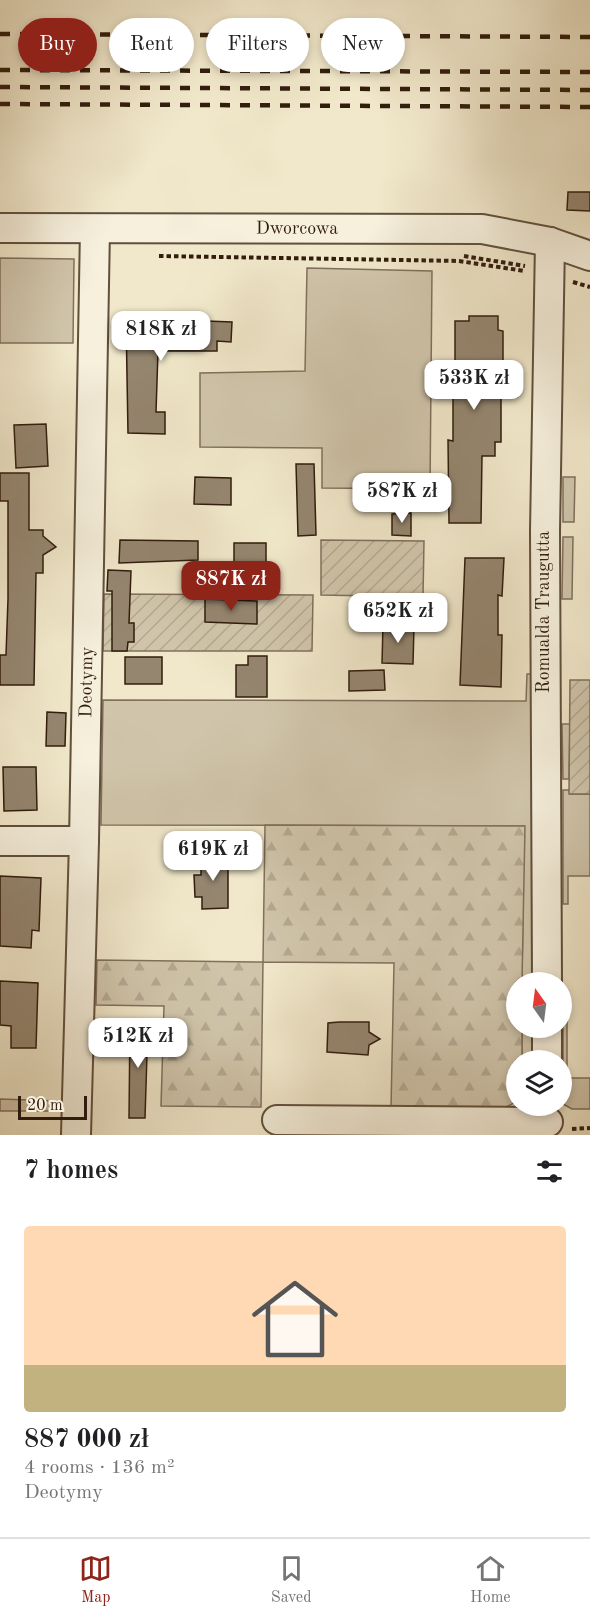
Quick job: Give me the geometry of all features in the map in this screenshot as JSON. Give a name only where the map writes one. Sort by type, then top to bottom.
[{"type":"street","name":"Dworcowa","points":[[0,228],[463,229],[514,234],[550,242],[590,256]]},
{"type":"street","name":"Deotymy","points":[[76,1135],[84,841],[94,229]]},
{"type":"street","name":"Romualda Traugutta","points":[[547,972],[544,531],[550,242]]},
{"type":"street","points":[[0,841],[84,841]]},
{"type":"street","points":[[277,1120],[553,1123]]},
{"type":"path","points":[[152,256],[459,261],[550,276]]},
{"type":"path","points":[[553,1123],[590,1128]]},
{"type":"green space","points":[[0,258],[74,259],[73,343],[0,343]]},
{"type":"green space","points":[[307,268],[432,271],[430,489],[322,488],[322,448],[200,447],[200,373],[305,371]]},
{"type":"green space","points":[[563,477],[575,477],[574,522],[563,522]]},
{"type":"green space","points":[[563,537],[573,537],[572,599],[562,599]]},
{"type":"green space","points":[[321,540],[424,541],[423,597],[321,595]]},
{"type":"green space","points":[[104,594],[313,595],[312,651],[103,651]]},
{"type":"green space","points":[[527,674],[534,674],[535,972],[522,972],[524,826],[101,825],[103,700],[526,701]]},
{"type":"green space","points":[[570,680],[590,680],[590,794],[569,794]]},
{"type":"green space","points":[[562,724],[570,724],[569,779],[563,779]]},
{"type":"green space","points":[[563,790],[569,790],[570,794],[590,794],[590,876],[568,876],[568,904],[563,904]]},
{"type":"green space","points":[[265,825],[525,826],[522,972],[506,972],[506,1038],[522,1038],[522,1050],[506,1050],[506,1107],[502,1109],[391,1108],[394,963],[263,962]]},
{"type":"green space","points":[[97,960],[263,962],[261,1107],[161,1106],[164,1006],[96,1005]]},
{"type":"green space","points":[[522,1038],[535,1038],[535,1050],[522,1050]]},
{"type":"green space","points":[[563,1038],[567,1038],[567,1050],[563,1050]]},
{"type":"green space","points":[[572,1078],[590,1078],[590,1109],[572,1109]]},
{"type":"green space","points":[[0,1099],[58,1101],[58,1111],[0,1111]]},
{"type":"building","points":[[568,192],[590,192],[590,211],[567,210]]},
{"type":"building","points":[[469,316],[498,316],[498,330],[503,331],[503,380],[517,380],[517,397],[501,397],[501,442],[495,442],[495,456],[482,456],[481,523],[449,523],[448,440],[453,441],[453,397],[445,397],[444,364],[455,364],[455,321],[469,321]]},
{"type":"building","points":[[126,318],[232,322],[231,342],[217,341],[217,351],[158,351],[156,412],[165,412],[165,434],[128,433]]},
{"type":"building","points":[[46,424],[48,466],[16,468],[14,425]]},
{"type":"building","points":[[296,464],[314,464],[316,535],[298,536]]},
{"type":"building","points":[[0,473],[29,473],[29,530],[43,530],[43,536],[56,547],[43,555],[43,573],[36,573],[34,685],[0,685],[0,655],[6,655],[8,501],[0,501]]},
{"type":"building","points":[[195,477],[231,478],[231,505],[194,504]]},
{"type":"building","points":[[411,513],[411,536],[392,535],[392,514]]},
{"type":"building","points":[[120,540],[198,541],[198,560],[119,563]]},
{"type":"building","points":[[234,543],[266,543],[266,564],[234,564]]},
{"type":"building","points":[[465,558],[504,558],[502,596],[498,595],[498,635],[502,635],[501,687],[460,685]]},
{"type":"building","points":[[108,570],[131,571],[129,623],[134,623],[134,642],[128,642],[127,651],[112,651],[112,591],[107,591]]},
{"type":"building","points":[[205,599],[257,601],[257,624],[205,622]]},
{"type":"building","points":[[383,625],[414,626],[413,664],[382,663]]},
{"type":"building","points":[[248,656],[267,656],[267,697],[236,697],[236,665],[248,665]]},
{"type":"building","points":[[125,657],[162,657],[162,684],[125,684]]},
{"type":"building","points":[[384,670],[385,690],[349,691],[349,671]]},
{"type":"building","points":[[47,712],[66,713],[65,746],[46,746]]},
{"type":"building","points":[[3,767],[36,767],[37,810],[4,811]]},
{"type":"building","points":[[201,855],[228,855],[228,908],[202,909],[202,897],[195,897],[194,875],[201,875]]},
{"type":"building","points":[[0,876],[41,878],[39,931],[32,930],[31,948],[0,946]]},
{"type":"building","points":[[0,981],[38,983],[36,1048],[11,1048],[11,1026],[0,1025]]},
{"type":"building","points":[[130,1021],[148,1022],[145,1118],[129,1118]]},
{"type":"building","points":[[369,1022],[369,1032],[380,1039],[369,1045],[368,1055],[327,1052],[328,1023]]},
{"type":"railway","points":[[0,34],[590,37]]},
{"type":"railway","points":[[0,70],[590,72]]},
{"type":"railway","points":[[0,87],[590,90]]},
{"type":"railway","points":[[0,104],[590,107]]}]
